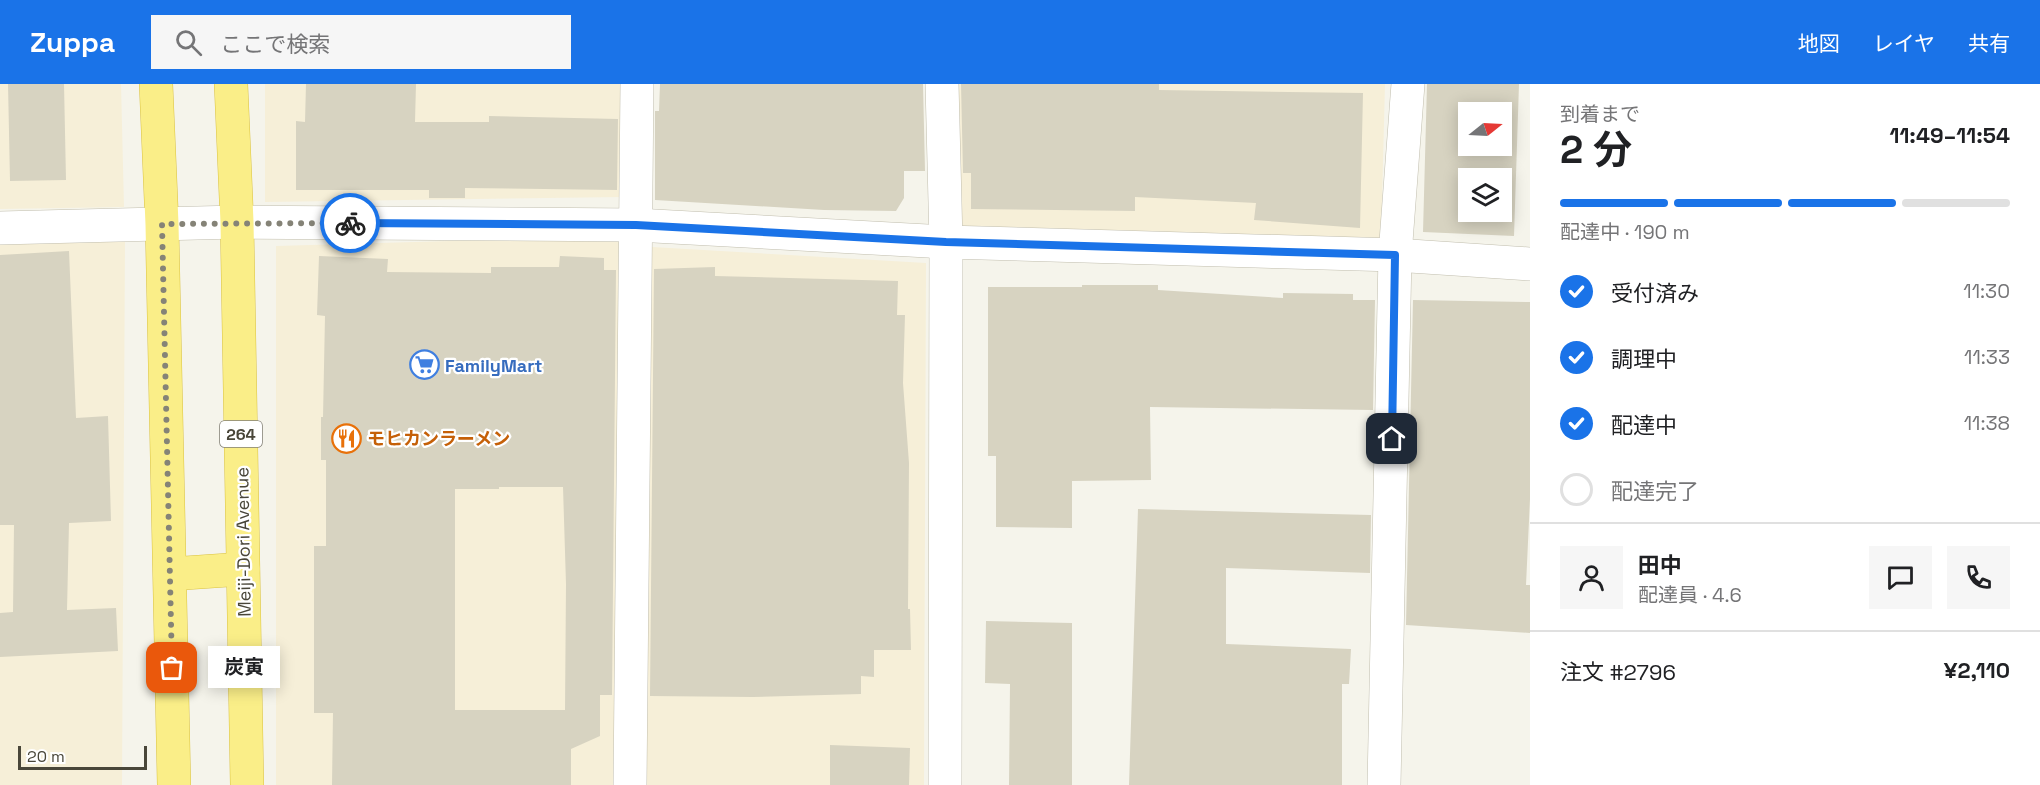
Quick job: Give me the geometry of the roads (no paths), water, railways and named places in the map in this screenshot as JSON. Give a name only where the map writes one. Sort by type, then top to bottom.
[{"type":"highway","points":[[156,84],[162,224],[174,785]]},
{"type":"highway","name":"Meiji-Dori Avenue","points":[[231,84],[237,222],[247,785]]},
{"type":"highway","points":[[170,573],[243,569]]},
{"type":"street","points":[[630,785],[637,84]]},
{"type":"street","points":[[942,84],[946,242],[945,785]]},
{"type":"street","points":[[1384,785],[1395,255],[1408,84]]},
{"type":"street","points":[[0,228],[237,222],[636,225],[946,242],[1395,255],[1530,264]]},
{"type":"place","name":"FamilyMart","points":[[424,365]]},
{"type":"place","name":"モヒカンラーメン","points":[[346,438]]},
{"type":"place","name":"炭寅","points":[[172,668]]}]
